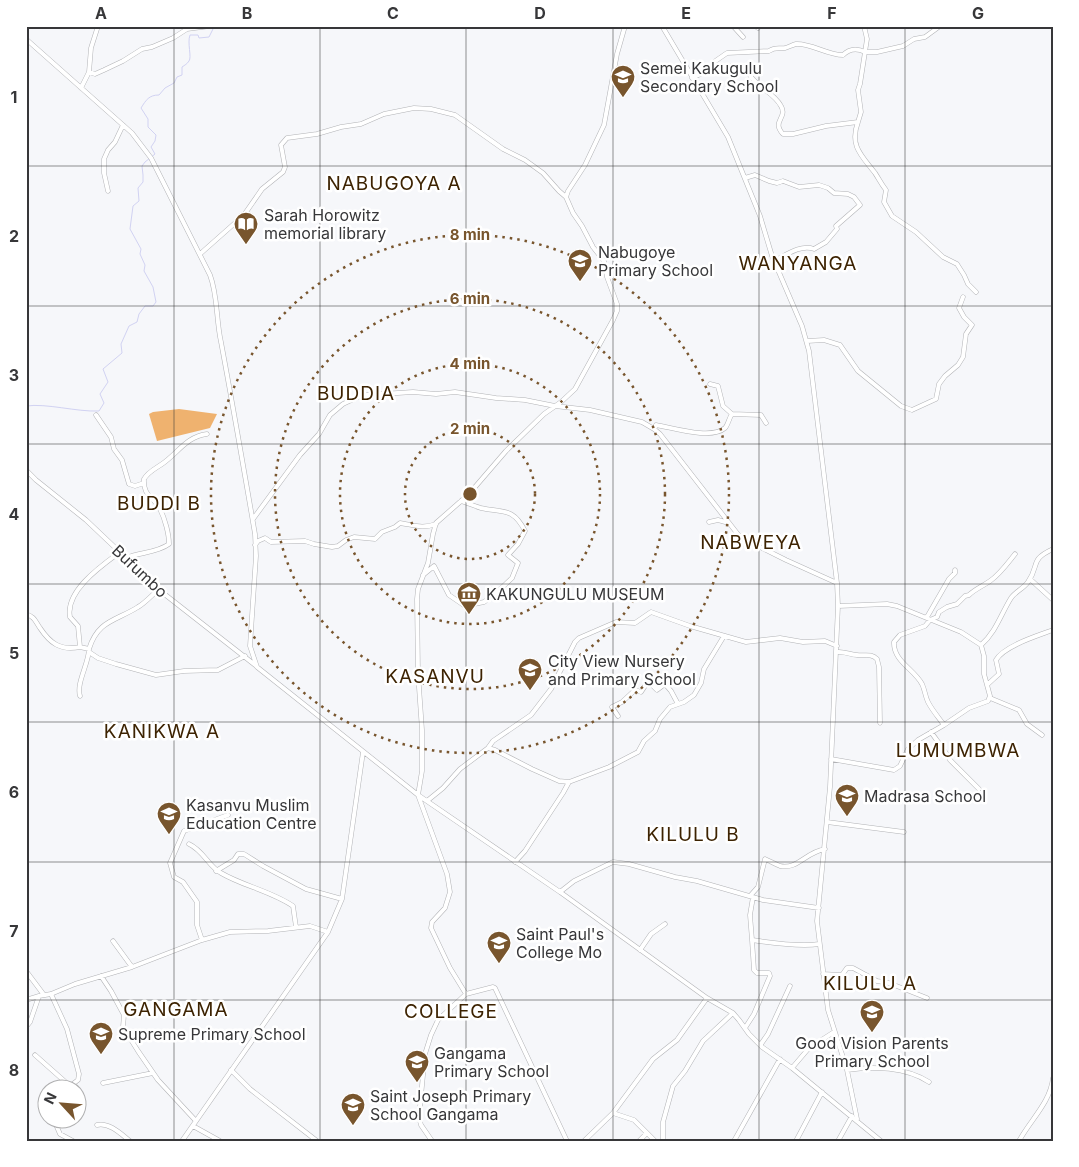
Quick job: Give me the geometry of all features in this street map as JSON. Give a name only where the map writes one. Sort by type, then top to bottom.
[{"type":"street","points":[[81,88],[89,72],[90,48],[98,26]]},
{"type":"street","points":[[89,72],[96,74],[142,49],[173,38],[187,29],[210,26]]},
{"type":"street","points":[[566,197],[569,189],[585,165],[604,125],[617,54],[625,26]]},
{"type":"street","points":[[662,26],[723,127],[745,178],[774,260],[807,341],[814,380],[838,606],[827,822],[817,920],[828,1010],[847,1070],[856,1119]]},
{"type":"street","points":[[733,26],[743,37]]},
{"type":"street","points":[[864,26],[867,39],[858,90],[861,112],[854,134],[859,155],[869,165],[886,190],[884,202],[892,216],[916,232],[943,257],[957,264],[968,284],[976,292]]},
{"type":"street","points":[[707,71],[714,62],[727,53],[769,51],[775,48],[783,49],[793,44],[805,45],[836,55],[843,55],[846,52],[858,49],[864,52],[877,52],[903,46],[914,39],[925,37],[940,26]]},
{"type":"street","points":[[26,39],[124,125],[140,142],[151,158],[200,254],[213,286],[219,336],[231,395],[255,545],[256,556],[250,646],[257,667]]},
{"type":"street","points":[[692,78],[712,68],[721,70],[730,66],[748,72],[752,80],[781,105],[783,111],[778,129],[783,134],[793,134],[826,126],[858,122]]},
{"type":"street","points":[[200,254],[244,215],[262,190],[282,172],[285,167],[282,146],[287,138],[361,124],[384,114],[414,108],[431,109],[458,117],[503,149],[524,160],[543,173],[566,197],[593,247],[604,260],[607,277],[617,307],[613,320],[575,389],[506,451],[474,489],[436,523],[426,528],[418,528],[400,523],[382,532],[375,539],[354,537],[338,546],[332,547],[305,541],[272,542],[265,538],[258,541],[255,545]]},
{"type":"street","points":[[108,191],[104,174],[104,159],[124,125]]},
{"type":"street","points":[[745,178],[755,175],[768,181],[777,183],[783,181],[799,187],[819,185],[828,188],[834,193],[848,194],[854,197],[860,205],[836,226],[838,229],[826,242],[814,249],[807,247],[774,260]]},
{"type":"street","points":[[807,341],[824,340],[840,345],[858,371],[901,406],[912,410],[936,399],[939,384],[958,365],[963,357],[966,334],[972,325],[959,308],[963,297]]},
{"type":"street","points":[[710,384],[718,386],[723,406],[732,414],[761,414],[766,423]]},
{"type":"street","points":[[252,520],[319,434],[330,415],[343,404],[358,397],[413,392],[436,394],[455,392],[580,408],[642,422],[654,429],[740,537],[837,583]]},
{"type":"street","points":[[563,406],[566,398]]},
{"type":"street","points":[[654,429],[656,425],[690,432],[714,434],[724,429],[732,414]]},
{"type":"street","points":[[96,415],[112,437],[114,449],[122,460],[129,484],[135,486],[144,483]]},
{"type":"street","points":[[126,558],[137,553],[160,549],[169,544],[161,511],[147,494],[144,483],[147,475],[171,457],[176,449],[199,436],[207,434]]},
{"type":"street","name":"Bufumbo","points":[[26,470],[86,520],[159,589],[363,752],[418,795],[560,892],[707,998],[732,1013],[762,1047],[792,1068],[881,1141]]},
{"type":"street","points":[[423,575],[434,566],[449,595],[465,606],[484,602],[494,596],[512,578],[518,563],[508,555],[518,544],[525,531],[518,518],[501,510],[482,508],[461,501]]},
{"type":"street","points":[[709,522],[718,520],[731,524]]},
{"type":"street","points":[[436,523],[417,599],[422,771],[418,795],[447,874],[450,892],[445,908],[432,922],[431,928],[450,968],[466,994]]},
{"type":"street","points":[[426,528],[433,534]]},
{"type":"street","points":[[981,645],[994,631],[1013,595],[1026,585],[1030,579],[1037,559],[1053,549]]},
{"type":"street","points":[[80,647],[78,626],[70,617],[69,610],[73,596],[90,576],[120,552]]},
{"type":"street","points":[[929,619],[937,617],[939,612],[957,604],[965,596],[990,581],[1015,554]]},
{"type":"street","points":[[944,725],[928,703],[920,681],[903,664],[894,645],[896,638],[925,626],[955,570]]},
{"type":"street","points":[[1030,579],[1053,600]]},
{"type":"street","points":[[80,696],[78,692],[92,639],[99,630],[115,618],[139,607],[159,589]]},
{"type":"street","points":[[838,606],[892,605],[967,635],[981,645],[984,656],[984,674],[990,698]]},
{"type":"street","points":[[427,801],[443,788],[460,769],[488,748],[493,741],[531,715],[553,686],[575,642],[582,636],[616,622],[635,622],[651,612],[746,642],[774,638],[803,642],[825,641],[837,646]]},
{"type":"street","points":[[26,614],[34,618],[39,628],[53,644],[70,649],[80,647],[89,650],[98,658],[156,675],[184,671],[218,670],[245,656]]},
{"type":"street","points":[[988,684],[999,674],[996,660],[1005,651],[1012,646],[1053,630]]},
{"type":"street","points":[[488,748],[547,776],[569,782],[609,767],[638,752],[644,741],[655,731],[660,719],[670,707],[694,695],[701,683],[704,669],[724,636]]},
{"type":"street","points":[[837,652],[872,655],[877,659],[879,667],[880,723]]},
{"type":"street","points":[[618,716],[612,707],[622,702],[635,690],[641,692],[647,683],[657,690],[664,684],[674,695],[678,704]]},
{"type":"street","points":[[831,759],[894,770],[900,766],[908,749],[918,740],[969,708],[986,702],[990,698]]},
{"type":"street","points":[[990,698],[1019,710],[1027,724],[1042,735]]},
{"type":"street","points":[[931,732],[940,746],[950,756],[950,760],[979,789]]},
{"type":"street","points":[[182,1141],[328,932],[342,899],[363,752]]},
{"type":"street","points":[[515,862],[525,851],[564,794],[569,782]]},
{"type":"street","points":[[202,940],[197,925],[197,902],[183,882],[174,877],[170,863],[184,831],[228,815]]},
{"type":"street","points":[[827,822],[904,832]]},
{"type":"street","points":[[189,844],[203,853],[216,871],[290,904],[295,910],[296,927]]},
{"type":"street","points":[[745,1028],[754,1014],[770,976],[768,973],[757,973],[754,970],[750,915],[752,896],[758,887],[765,859],[779,866],[791,866],[810,853],[824,849]]},
{"type":"street","points":[[216,871],[234,860],[238,854],[244,854],[306,889],[342,899]]},
{"type":"street","points":[[560,892],[574,881],[613,862],[638,866],[675,877],[783,903],[819,908]]},
{"type":"street","points":[[640,950],[652,934],[664,924]]},
{"type":"street","points":[[26,1000],[132,967],[202,940],[238,931],[268,931],[314,926],[328,932]]},
{"type":"street","points":[[752,940],[802,946],[819,944]]},
{"type":"street","points":[[113,941],[132,967]]},
{"type":"street","points":[[823,974],[842,975],[847,968],[853,968],[877,981],[889,983],[927,998]]},
{"type":"street","points":[[26,971],[42,995]]},
{"type":"street","points":[[101,976],[124,1015],[123,1027],[153,1072],[196,1121]]},
{"type":"street","points":[[761,1044],[768,1034],[790,986]]},
{"type":"street","points":[[432,1141],[421,1125],[419,1117],[426,1049],[438,1020],[466,994],[493,988],[496,988],[567,1141]]},
{"type":"street","points":[[50,994],[67,1029],[79,1074],[78,1080]]},
{"type":"street","points":[[26,1027],[42,995]]},
{"type":"street","points":[[584,1141],[613,1113],[653,1059],[677,1040],[707,998]]},
{"type":"street","points":[[663,1141],[663,1122],[673,1086],[702,1041],[732,1013]]},
{"type":"street","points":[[792,1068],[809,1048],[834,1032]]},
{"type":"street","points":[[35,1056],[64,1080]]},
{"type":"street","points":[[734,1141],[780,1059]]},
{"type":"street","points":[[847,1070],[874,1068],[903,1072],[918,1076],[929,1082]]},
{"type":"street","points":[[231,1070],[250,1089],[310,1139],[317,1141]]},
{"type":"street","points":[[103,1083],[153,1072]]},
{"type":"street","points":[[1019,1141],[1049,1096],[1053,1078]]},
{"type":"street","points":[[796,1141],[822,1092]]},
{"type":"street","points":[[613,1113],[631,1118],[654,1141]]},
{"type":"street","points":[[838,1141],[852,1116]]},
{"type":"street","points":[[97,1125],[110,1126],[130,1141]]},
{"type":"street","points":[[193,1126],[220,1141]]},
{"type":"street","points":[[58,1130],[60,1134],[73,1141]]},
{"type":"street","points":[[639,1141],[647,1133]]},
{"type":"shaded area","points":[[179,409],[217,414],[210,428],[157,441],[149,414]]},
{"type":"waterway","points":[[26,406],[34,405],[99,411],[104,403],[100,394],[108,382],[103,369],[122,353],[121,344],[129,326],[137,322],[139,314],[145,306],[153,306],[156,302],[153,287],[144,271],[145,265],[140,254],[141,249],[130,229],[133,206],[139,201],[138,188],[143,182],[142,166],[155,154],[151,147],[156,135],[148,127],[148,119],[141,108],[148,98],[159,95],[165,88],[174,83],[177,77],[182,75],[182,67],[190,59],[190,35],[198,35],[199,38],[209,37],[213,29],[210,28]]},
{"type":"place","name":"Semei Kakugulu Secondary School","points":[[623,98]]},
{"type":"place","name":"Sarah Horowitz memorial library","points":[[246,245]]},
{"type":"place","name":"Nabugoye Primary School","points":[[580,282]]},
{"type":"place","name":"KAKUNGULU MUSEUM","points":[[469,615]]},
{"type":"place","name":"City View Nursery and Primary School","points":[[530,691]]},
{"type":"place","name":"Madrasa School","points":[[847,817]]},
{"type":"place","name":"Kasanvu Muslim Education Centre","points":[[169,835]]},
{"type":"place","name":"Saint Paul's College Mo","points":[[499,964]]},
{"type":"place","name":"Good Vision Parents Primary School","points":[[872,1033]]},
{"type":"place","name":"Supreme Primary School","points":[[101,1055]]},
{"type":"place","name":"Gangama Primary School","points":[[417,1083]]},
{"type":"place","name":"Saint Joseph Primary School Gangama","points":[[353,1126]]},
{"type":"district","name":"NABUGOYA A","points":[[394,183]]},
{"type":"district","name":"WANYANGA","points":[[798,263]]},
{"type":"district","name":"BUDDIA","points":[[356,393]]},
{"type":"district","name":"BUDDI B","points":[[159,503]]},
{"type":"district","name":"NABWEYA","points":[[751,542]]},
{"type":"district","name":"KASANVU","points":[[435,676]]},
{"type":"district","name":"KANIKWA A","points":[[162,731]]},
{"type":"district","name":"LUMUMBWA","points":[[958,750]]},
{"type":"district","name":"KILULU B","points":[[693,834]]},
{"type":"district","name":"KILULU A","points":[[870,983]]},
{"type":"district","name":"GANGAMA","points":[[176,1009]]},
{"type":"district","name":"COLLEGE","points":[[451,1011]]}]
